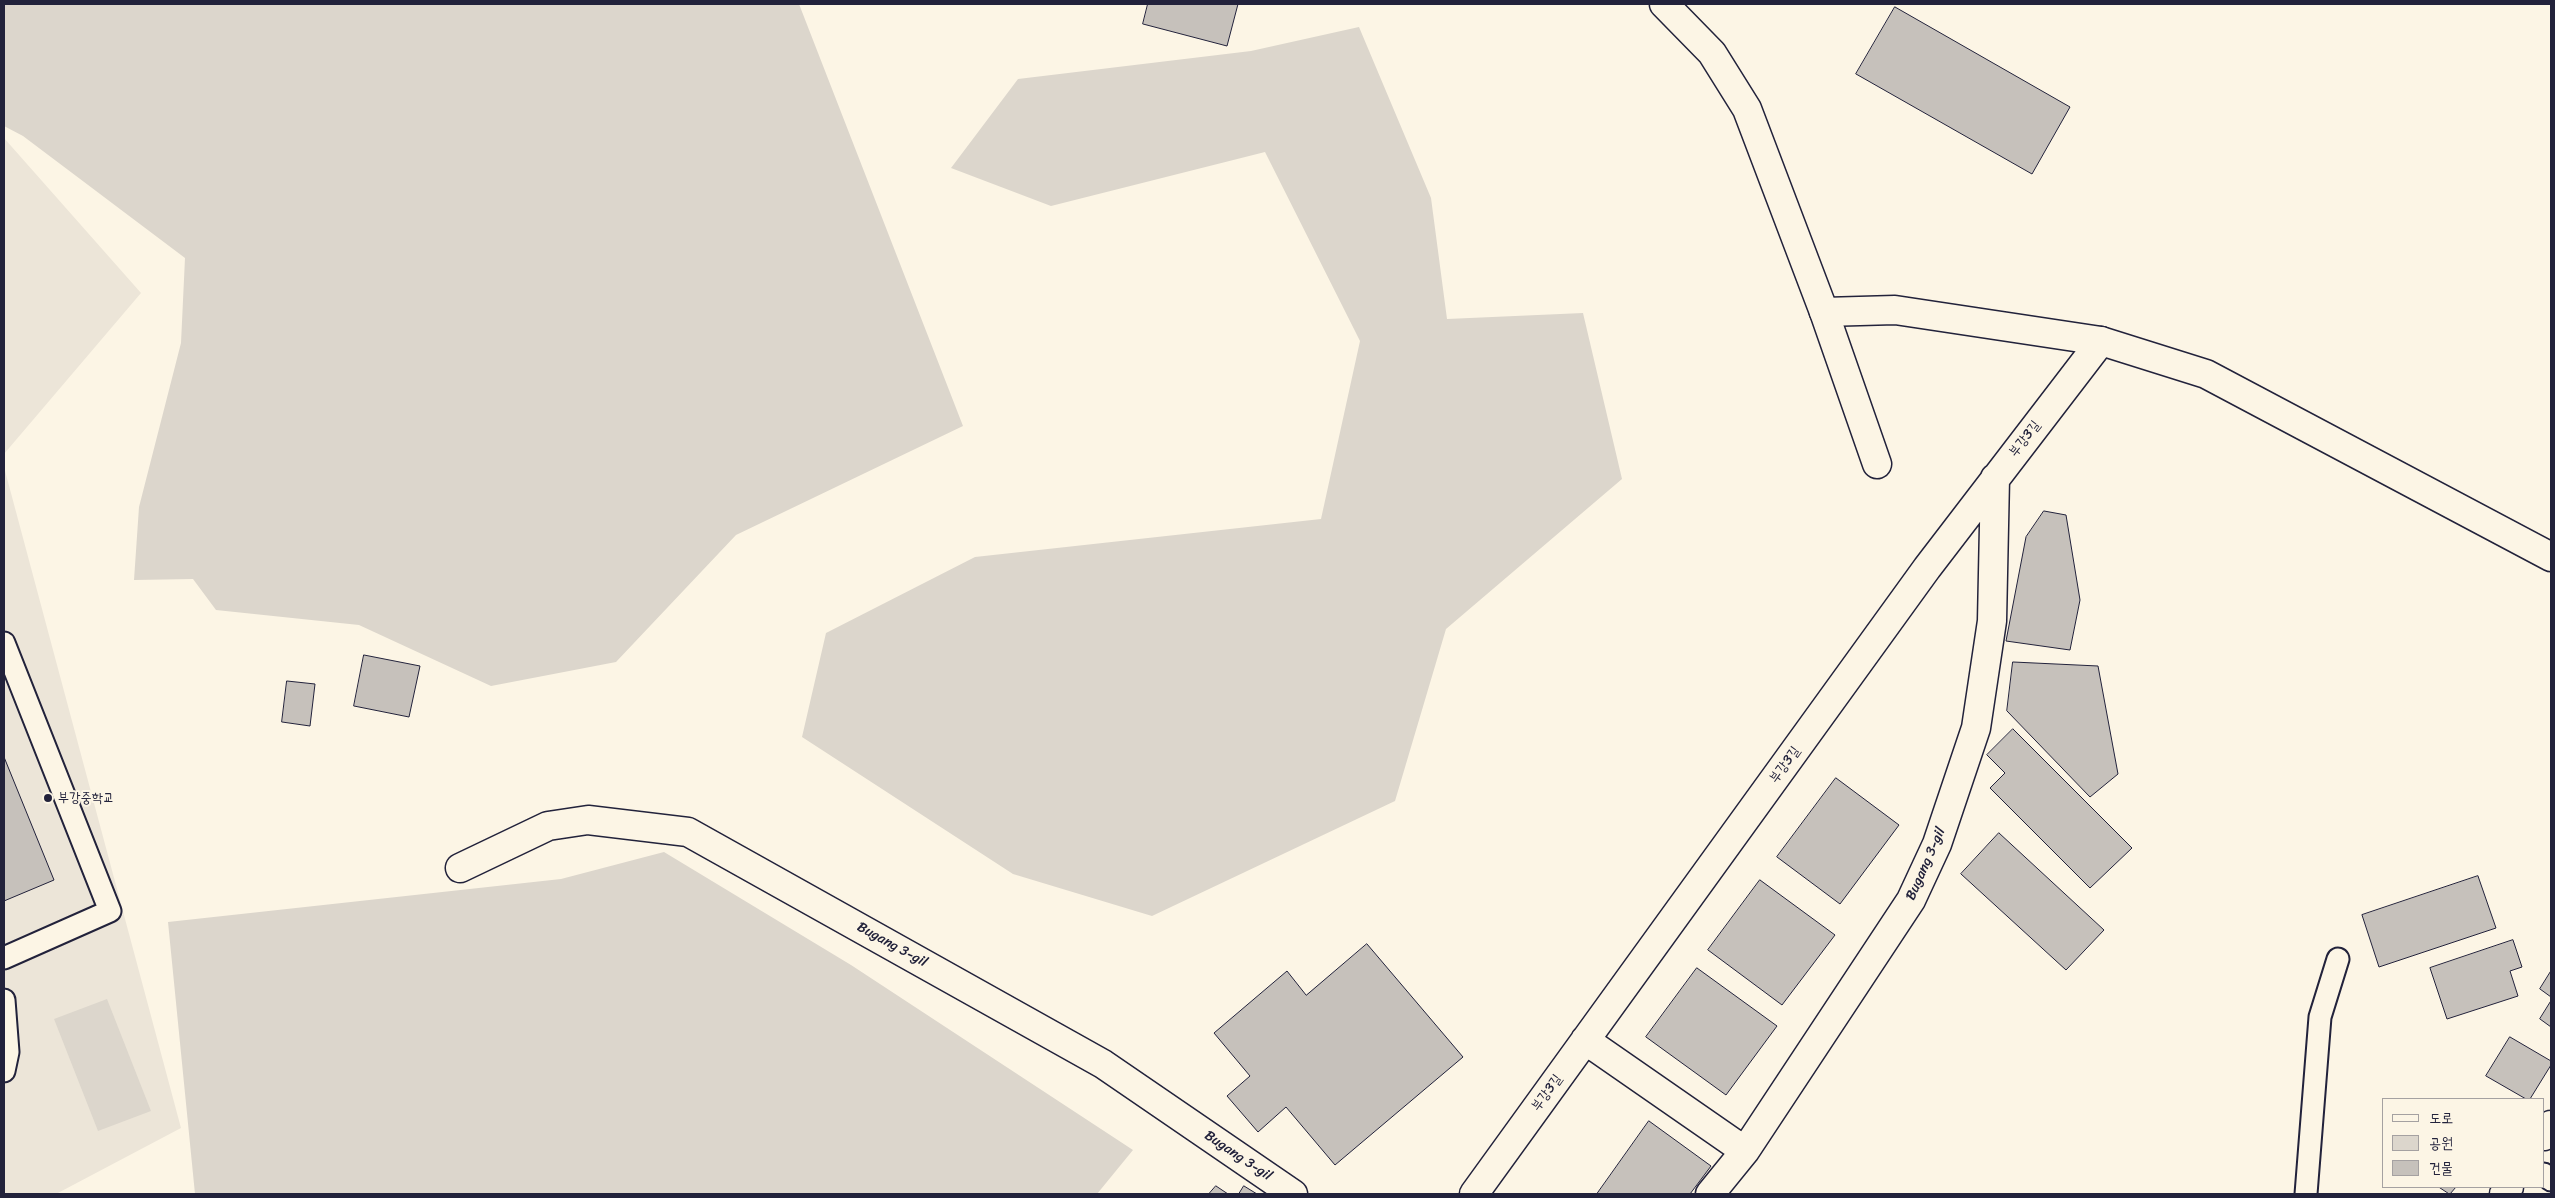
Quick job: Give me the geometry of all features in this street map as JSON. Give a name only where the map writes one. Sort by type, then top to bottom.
[{"type":"street","points":[[1664,4],[1712,53],[1747,109],[1824,312],[1877,464]]},
{"type":"street","points":[[1824,312],[1895,310],[2101,341],[2206,374],[2551,557]]},
{"type":"street","name":"부강3길","points":[[1474,1194],[1922,576],[2101,341]]},
{"type":"street","name":"Bugang 3-gil","points":[[1710,1194],[1745,1151],[1911,900],[1937,844],[1976,728],[1992,621],[1995,478]]},
{"type":"street","name":"Bugang 3-gil","points":[[460,868],[548,826],[588,820],[688,832],[1103,1064],[1294,1194]]},
{"type":"street","points":[[1585,1040],[1745,1151]]},
{"type":"lane","points":[[4,644],[110,911],[4,958]]},
{"type":"lane","points":[[2306,1194],[2320,1017],[2338,959]]},
{"type":"lane","points":[[4,1000],[8,1052],[4,1071]]},
{"type":"shaded area","points":[[4,138],[141,293],[4,454]]},
{"type":"shaded area","name":"부강중학교","points":[[4,467],[181,1128],[56,1194],[4,1194]]},
{"type":"green space","points":[[4,4],[799,4],[963,426],[736,535],[616,662],[491,686],[359,625],[216,610],[193,579],[134,580],[139,507],[181,343],[185,258],[23,136],[4,126]]},
{"type":"green space","points":[[1359,27],[1431,198],[1447,319],[1583,313],[1622,479],[1446,629],[1395,801],[1152,916],[1013,874],[802,737],[826,633],[975,557],[1321,519],[1360,341],[1265,152],[1051,206],[951,168],[1018,79],[1251,51]]},
{"type":"green space","points":[[664,852],[851,965],[1133,1150],[1097,1194],[195,1194],[168,922],[561,879]]},
{"type":"green space","points":[[107,999],[151,1111],[98,1131],[54,1019]]},
{"type":"building","points":[[1148,4],[1238,4],[1227,46],[1143,24]]},
{"type":"building","points":[[1895,7],[2070,107],[2032,174],[1856,74]]},
{"type":"building","points":[[2044,511],[2066,515],[2080,600],[2070,650],[2006,641],[2026,537]]},
{"type":"building","points":[[364,655],[420,666],[409,717],[354,706]]},
{"type":"building","points":[[2013,662],[2098,666],[2118,774],[2090,797],[2007,711]]},
{"type":"building","points":[[287,681],[315,684],[310,726],[282,722]]},
{"type":"building","points":[[2013,729],[2132,848],[2090,888],[1990,788],[2005,773],[1987,755]]},
{"type":"building","points":[[4,757],[54,880],[4,901]]},
{"type":"building","points":[[1836,778],[1899,825],[1840,904],[1777,857]]},
{"type":"building","points":[[1999,833],[2104,930],[2066,970],[1961,874]]},
{"type":"building","points":[[2478,876],[2496,928],[2379,967],[2362,915]]},
{"type":"building","points":[[1760,880],[1835,935],[1782,1005],[1708,950]]},
{"type":"building","points":[[2513,940],[2522,967],[2510,971],[2518,996],[2447,1019],[2430,968]]},
{"type":"building","points":[[1367,944],[1463,1057],[1335,1165],[1286,1107],[1258,1132],[1227,1096],[1250,1076],[1214,1033],[1287,971],[1306,995]]},
{"type":"building","points":[[1697,968],[1777,1026],[1726,1095],[1646,1037]]},
{"type":"building","points":[[2551,971],[2551,997],[2540,989]]},
{"type":"building","points":[[2551,1001],[2551,1027],[2540,1019]]},
{"type":"building","points":[[2510,1037],[2551,1061],[2551,1065],[2531,1098],[2524,1098],[2486,1076]]},
{"type":"building","points":[[1649,1121],[1711,1166],[1690,1194],[1597,1194]]},
{"type":"building","points":[[1216,1186],[1228,1194],[1209,1194]]},
{"type":"building","points":[[1244,1186],[1257,1194],[1239,1194]]},
{"type":"building","points":[[2441,1188],[2455,1188],[2450,1194]]},
{"type":"place","name":"부강중학교","points":[[48,798]]}]
